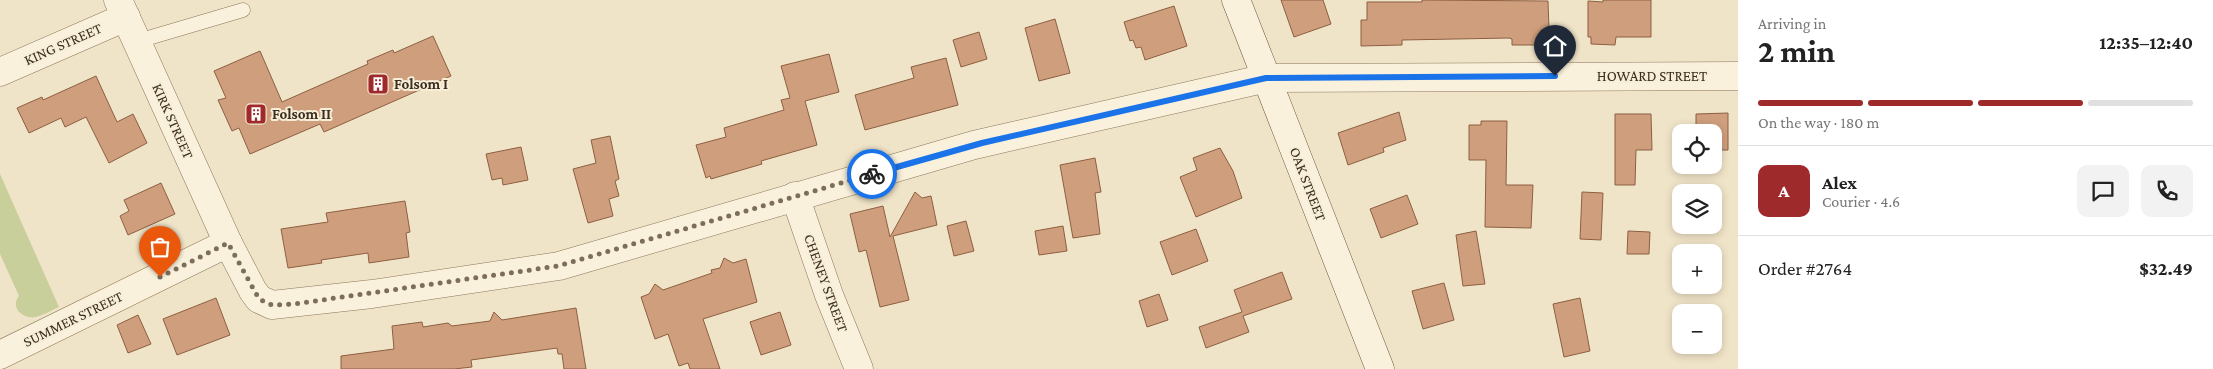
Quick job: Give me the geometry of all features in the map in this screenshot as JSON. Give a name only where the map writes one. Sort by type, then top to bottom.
[{"type":"street","name":"OAK STREET","points":[[1236,0],[1380,369]]},
{"type":"street","name":"KIRK STREET","points":[[122,8],[228,243],[259,299],[272,305],[372,294],[558,266],[795,196]]},
{"type":"street","name":"KING STREET","points":[[0,72],[122,8]]},
{"type":"street","name":"HOWARD STREET","points":[[795,196],[982,143],[1266,78],[1738,76]]},
{"type":"street","name":"CHENEY STREET","points":[[795,196],[829,295],[859,369]]},
{"type":"street","name":"SUMMER STREET","points":[[2,349],[228,243]]},
{"type":"lane","points":[[138,41],[243,10]]},
{"type":"green space","points":[[0,174],[59,307],[36,317],[27,317],[17,309],[16,300],[19,296],[0,254]]},
{"type":"building","points":[[1281,0],[1323,0],[1331,24],[1294,37]]},
{"type":"building","points":[[1422,0],[1548,1],[1549,29],[1541,30],[1541,38],[1538,39],[1538,45],[1512,45],[1512,39],[1509,38],[1402,40],[1402,45],[1361,46],[1361,20],[1367,20],[1367,2],[1422,2]]},
{"type":"building","points":[[1603,0],[1651,0],[1651,37],[1616,37],[1615,45],[1591,44],[1591,37],[1588,37],[1588,1],[1603,2]]},
{"type":"building","points":[[1174,6],[1187,46],[1145,60],[1141,47],[1136,48],[1133,40],[1130,41],[1124,22]]},
{"type":"building","points":[[1055,19],[1070,73],[1039,81],[1025,28]]},
{"type":"building","points":[[979,32],[987,59],[961,67],[953,40]]},
{"type":"building","points":[[433,36],[451,76],[324,132],[320,124],[250,154],[239,128],[232,131],[218,100],[226,98],[214,71],[260,51],[282,102],[368,64],[367,61],[393,50],[394,53]]},
{"type":"building","points":[[829,54],[839,92],[805,101],[817,145],[761,161],[762,164],[711,179],[710,176],[706,178],[696,145],[726,137],[724,128],[784,110],[781,100],[790,98],[781,66]]},
{"type":"building","points":[[946,58],[958,105],[865,130],[855,95],[914,78],[911,67]]},
{"type":"building","points":[[96,76],[117,122],[133,114],[147,143],[109,163],[86,117],[65,127],[61,118],[29,133],[17,108],[42,97],[43,100]]},
{"type":"building","points":[[1399,112],[1406,140],[1383,148],[1384,152],[1348,165],[1338,133]]},
{"type":"building","points":[[1728,113],[1728,150],[1722,150],[1722,124],[1696,124],[1696,114]]},
{"type":"building","points":[[1615,114],[1651,114],[1652,150],[1636,150],[1635,185],[1615,185]]},
{"type":"building","points":[[1481,121],[1507,121],[1506,185],[1533,185],[1531,228],[1485,227],[1486,160],[1469,160],[1469,125],[1481,125]]},
{"type":"building","points":[[610,136],[619,179],[615,181],[619,196],[609,199],[613,216],[588,223],[573,169],[596,163],[591,140]]},
{"type":"building","points":[[521,147],[528,180],[503,185],[502,178],[492,180],[486,154]]},
{"type":"building","points":[[1220,148],[1233,171],[1242,198],[1196,217],[1180,177],[1197,170],[1193,158]]},
{"type":"building","points":[[1095,158],[1101,192],[1095,193],[1100,234],[1073,238],[1060,165]]},
{"type":"building","points":[[161,183],[175,214],[128,235],[120,216],[129,211],[124,200]]},
{"type":"building","points":[[915,192],[922,198],[931,196],[937,225],[893,236],[909,300],[880,307],[866,250],[859,252],[850,214],[883,206],[890,237]]},
{"type":"building","points":[[1582,192],[1603,193],[1601,240],[1580,239]]},
{"type":"building","points":[[1407,195],[1418,224],[1381,238],[1370,209]]},
{"type":"building","points":[[405,201],[410,232],[406,233],[409,257],[369,263],[368,253],[321,260],[322,263],[288,268],[281,229],[328,222],[326,213]]},
{"type":"building","points":[[966,221],[974,251],[954,256],[947,226]]},
{"type":"building","points":[[1063,226],[1067,251],[1039,255],[1035,231]]},
{"type":"building","points":[[1196,229],[1208,261],[1172,275],[1160,242]]},
{"type":"building","points":[[1476,231],[1485,284],[1463,286],[1456,235]]},
{"type":"building","points":[[1628,231],[1650,232],[1649,254],[1627,254]]},
{"type":"building","points":[[724,258],[733,263],[746,259],[757,302],[703,319],[720,369],[690,369],[688,363],[679,366],[668,334],[655,339],[641,297],[649,294],[655,284],[663,290],[712,273],[711,270],[720,268]]},
{"type":"building","points":[[1282,272],[1292,299],[1243,316],[1249,332],[1206,348],[1199,327],[1242,312],[1234,290]]},
{"type":"building","points":[[1444,283],[1454,320],[1423,329],[1412,291]]},
{"type":"building","points":[[1159,294],[1168,320],[1147,327],[1139,301]]},
{"type":"building","points":[[216,298],[230,335],[177,355],[163,319]]},
{"type":"building","points":[[1580,298],[1590,351],[1564,357],[1553,304]]},
{"type":"building","points":[[576,308],[586,369],[564,369],[562,354],[558,354],[557,348],[471,360],[472,367],[454,369],[341,369],[341,356],[394,349],[392,326],[422,322],[423,327],[448,323],[452,326],[490,321],[494,312],[502,320]]},
{"type":"building","points":[[780,312],[791,345],[761,355],[750,322]]},
{"type":"building","points":[[138,315],[151,344],[128,353],[117,325]]},
{"type":"way so far","points":[[160,277],[228,243],[253,291],[259,299],[272,305],[353,297],[536,271],[872,174]]},
{"type":"place","name":"Folsom I","points":[[378,84]]},
{"type":"place","name":"Folsom II","points":[[256,114]]},
{"type":"route","points":[[872,174],[982,143],[1266,78],[1555,76]]}]
